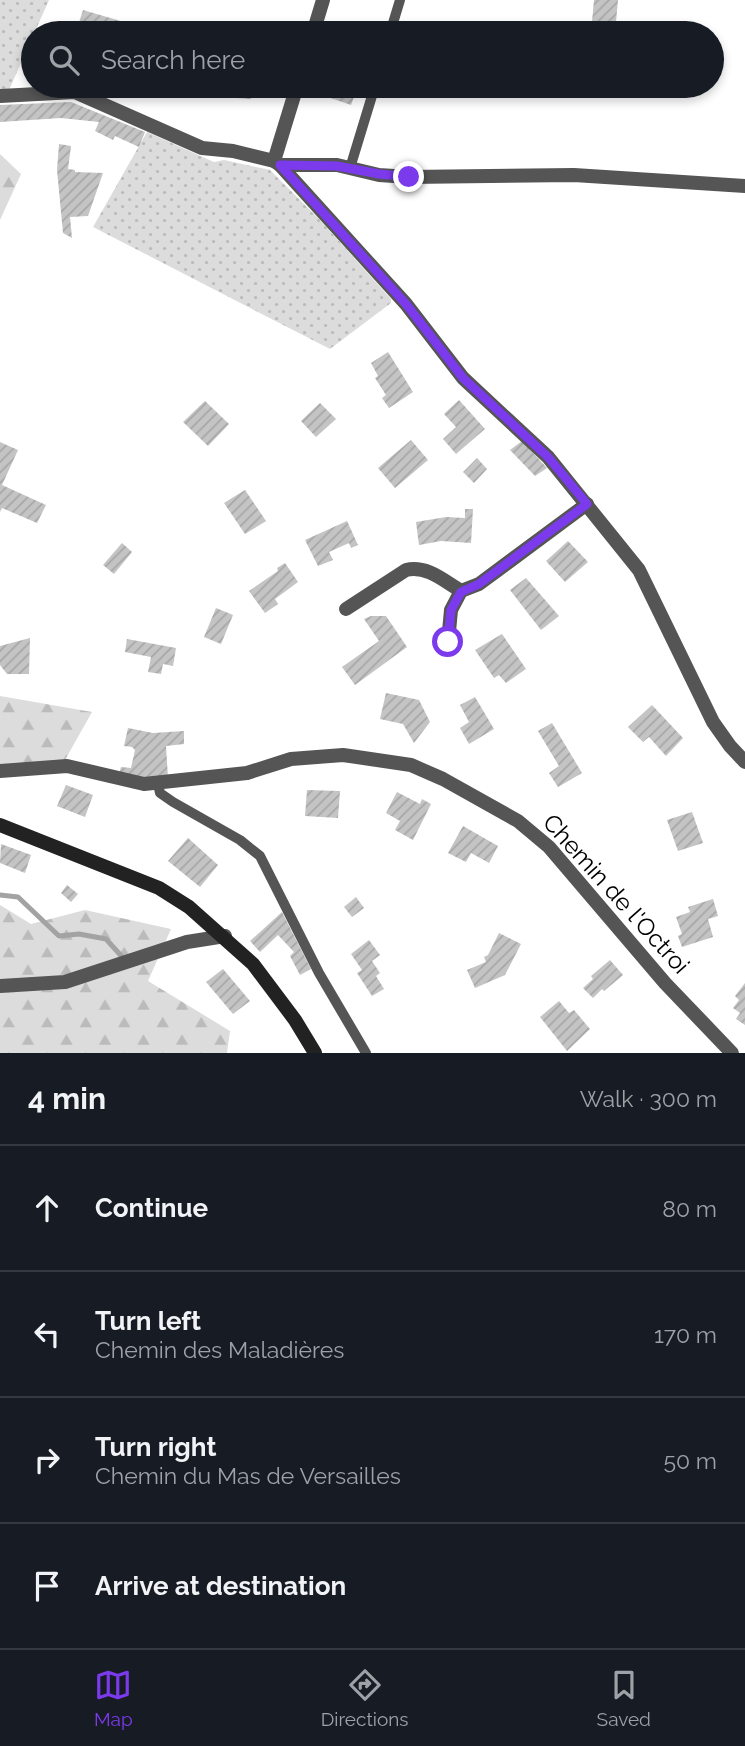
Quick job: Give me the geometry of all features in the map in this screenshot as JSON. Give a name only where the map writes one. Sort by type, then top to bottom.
[{"type":"main road","points":[[0,825],[159,888],[189,907],[225,936],[253,964],[295,1020],[315,1053]]},
{"type":"street","points":[[317,21],[323,0]]},
{"type":"street","points":[[0,96],[21,95]]},
{"type":"street","points":[[89,98],[202,148],[233,151],[277,163],[350,168],[409,177],[574,175],[745,186]]},
{"type":"street","points":[[277,163],[294,98]]},
{"type":"street","points":[[277,163],[406,304],[463,378],[548,457],[639,570],[713,722],[745,762]]},
{"type":"street","points":[[448,642],[451,610],[461,592],[479,584],[587,504]]},
{"type":"street","points":[[346,609],[406,570],[415,568],[425,569],[461,592]]},
{"type":"street","name":"Chemin de l'Octroi","points":[[0,771],[67,766],[144,784],[158,784],[247,773],[291,759],[343,755],[411,765],[443,779],[518,821],[549,847],[665,983],[732,1053]]},
{"type":"street","points":[[0,986],[65,982],[187,942],[225,936]]},
{"type":"lane","points":[[394,21],[400,0]]},
{"type":"lane","points":[[350,168],[371,98]]},
{"type":"lane","points":[[158,784],[160,793],[240,840],[260,856],[319,973],[366,1053]]},
{"type":"green space","points":[[0,0],[49,0],[40,21],[21,21],[21,63],[9,90],[0,91]]},
{"type":"green space","points":[[147,132],[214,162],[224,160],[270,170],[319,219],[391,299],[391,303],[330,349],[93,227]]},
{"type":"green space","points":[[0,154],[21,174],[0,220]]},
{"type":"green space","points":[[0,696],[92,712],[65,760],[0,765]]},
{"type":"green space","points":[[0,905],[31,924],[85,910],[171,929],[148,981],[230,1031],[227,1053],[0,1053]]},
{"type":"building","points":[[594,0],[618,0],[616,21],[592,21]]},
{"type":"building","points":[[83,10],[121,21],[80,21]]},
{"type":"building","points":[[331,98],[354,98],[351,105]]},
{"type":"building","points":[[71,102],[145,132],[139,147],[115,136],[113,140],[95,131],[99,122],[61,118],[0,122],[0,105]]},
{"type":"building","points":[[59,144],[71,146],[68,169],[75,172],[103,173],[88,216],[70,217],[72,238],[63,233],[57,170]]},
{"type":"building","points":[[388,352],[413,392],[389,408],[382,398],[386,395],[375,378],[378,376],[371,363]]},
{"type":"building","points":[[459,400],[485,429],[456,454],[443,439],[456,427],[444,414]]},
{"type":"building","points":[[205,401],[229,424],[208,446],[183,422]]},
{"type":"building","points":[[320,403],[336,419],[316,437],[301,421]]},
{"type":"building","points":[[411,440],[428,460],[395,488],[378,468]]},
{"type":"building","points":[[522,441],[547,468],[535,476],[510,450]]},
{"type":"building","points":[[0,442],[18,450],[2,485],[46,505],[37,523],[2,508],[0,512]]},
{"type":"building","points":[[477,458],[487,469],[474,483],[463,472]]},
{"type":"building","points":[[245,490],[266,521],[245,534],[224,503]]},
{"type":"building","points":[[465,509],[473,509],[471,543],[441,541],[419,545],[416,522],[446,517],[465,518]]},
{"type":"building","points":[[347,521],[358,545],[351,548],[349,543],[329,552],[333,560],[318,566],[305,540]]},
{"type":"building","points":[[568,541],[588,562],[565,582],[546,561]]},
{"type":"building","points":[[122,543],[132,552],[114,574],[103,565]]},
{"type":"building","points":[[285,563],[298,582],[275,599],[278,604],[265,613],[249,591]]},
{"type":"building","points":[[526,578],[559,616],[541,630],[510,590]]},
{"type":"building","points":[[216,608],[233,615],[221,644],[204,637]]},
{"type":"building","points":[[386,616],[407,647],[355,685],[342,667],[379,641],[364,619]]},
{"type":"building","points":[[502,634],[526,669],[506,683],[499,675],[494,678],[475,650]]},
{"type":"building","points":[[30,638],[29,674],[7,674],[0,665],[0,646]]},
{"type":"building","points":[[127,639],[176,648],[173,666],[163,664],[161,674],[148,672],[151,657],[125,652]]},
{"type":"building","points":[[386,693],[419,700],[430,722],[414,743],[403,724],[380,719]]},
{"type":"building","points":[[475,697],[494,729],[469,744],[460,728],[469,722],[460,705]]},
{"type":"building","points":[[652,705],[683,738],[666,756],[649,737],[643,742],[628,727]]},
{"type":"building","points":[[552,723],[582,773],[558,787],[549,773],[559,766],[538,731]]},
{"type":"building","points":[[128,728],[153,733],[184,731],[184,744],[166,746],[168,778],[119,774],[121,767],[131,768],[135,750],[124,746]]},
{"type":"building","points":[[66,785],[93,795],[85,817],[57,806]]},
{"type":"building","points":[[307,790],[340,791],[338,818],[305,816]]},
{"type":"building","points":[[397,792],[420,804],[422,799],[431,804],[413,840],[395,830],[400,821],[386,813]]},
{"type":"building","points":[[692,812],[703,843],[678,851],[667,820]]},
{"type":"building","points":[[463,826],[498,846],[489,863],[471,853],[466,862],[448,853]]},
{"type":"building","points":[[188,838],[218,865],[200,887],[168,861]]},
{"type":"building","points":[[1,844],[31,855],[25,873],[0,863]]},
{"type":"building","points":[[67,885],[78,894],[71,902],[61,893]]},
{"type":"building","points":[[356,897],[364,908],[352,917],[344,907]]},
{"type":"building","points":[[713,899],[718,916],[708,919],[713,937],[682,947],[678,936],[682,934],[676,917],[690,912],[688,907]]},
{"type":"building","points":[[282,912],[311,969],[300,975],[290,956],[294,952],[278,935],[260,952],[250,941]]},
{"type":"building","points":[[499,933],[521,944],[505,975],[475,988],[467,970],[486,962],[484,957],[488,955]]},
{"type":"building","points":[[369,940],[380,955],[372,961],[380,973],[376,976],[384,989],[372,996],[357,973],[362,970],[351,954]]},
{"type":"building","points":[[610,960],[623,975],[593,998],[583,988],[593,979],[591,976]]},
{"type":"building","points":[[223,969],[250,1001],[233,1014],[206,982]]},
{"type":"building","points":[[745,983],[745,1025],[736,1019],[740,1013],[733,1008],[739,1000],[735,996]]},
{"type":"building","points":[[559,1001],[569,1013],[574,1010],[590,1029],[567,1051],[540,1017]]},
{"type":"waterway","points":[[0,895],[18,897],[59,936],[79,934],[106,939],[124,959]]},
{"type":"route","points":[[409,177],[337,166],[280,165],[406,304],[463,378],[548,457],[587,504],[479,584],[461,592],[451,610],[448,642]]}]
